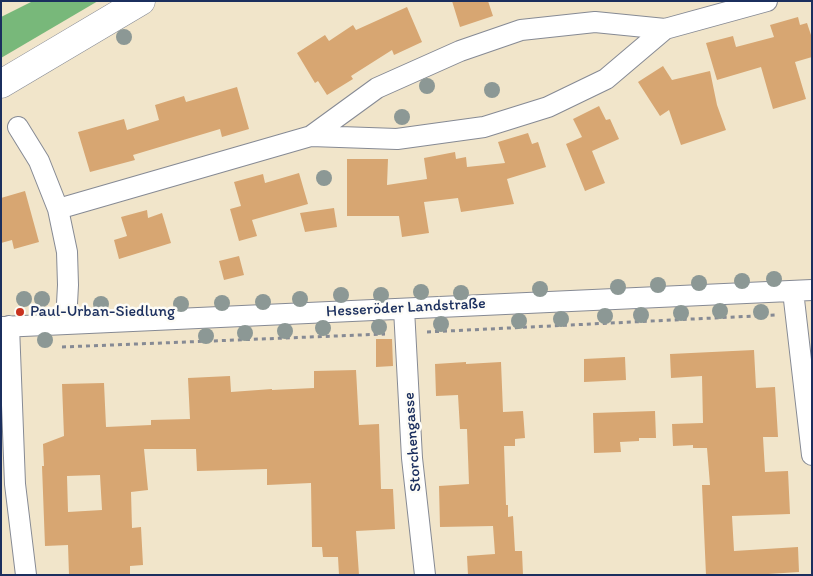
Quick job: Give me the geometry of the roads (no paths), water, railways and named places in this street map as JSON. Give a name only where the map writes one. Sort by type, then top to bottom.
[{"type":"main road","points":[[1,84],[141,1]]},
{"type":"street","points":[[311,136],[378,88],[460,51],[521,30],[595,22],[665,29],[767,1]]},
{"type":"street","points":[[58,209],[311,136],[397,139],[484,127],[548,107],[606,79],[665,29]]},
{"type":"street","points":[[18,127],[39,161],[58,209],[66,252],[68,285],[66,323]]},
{"type":"street","points":[[802,291],[812,455]]},
{"type":"street","name":"Hesseröder Landstraße","points":[[5,327],[802,291]]},
{"type":"street","name":"Storchengasse","points":[[404,308],[412,458],[425,575]]},
{"type":"street","points":[[5,327],[15,484],[26,575]]},
{"type":"place","name":"Paul-Urban-Siedlung","points":[[20,312]]}]
